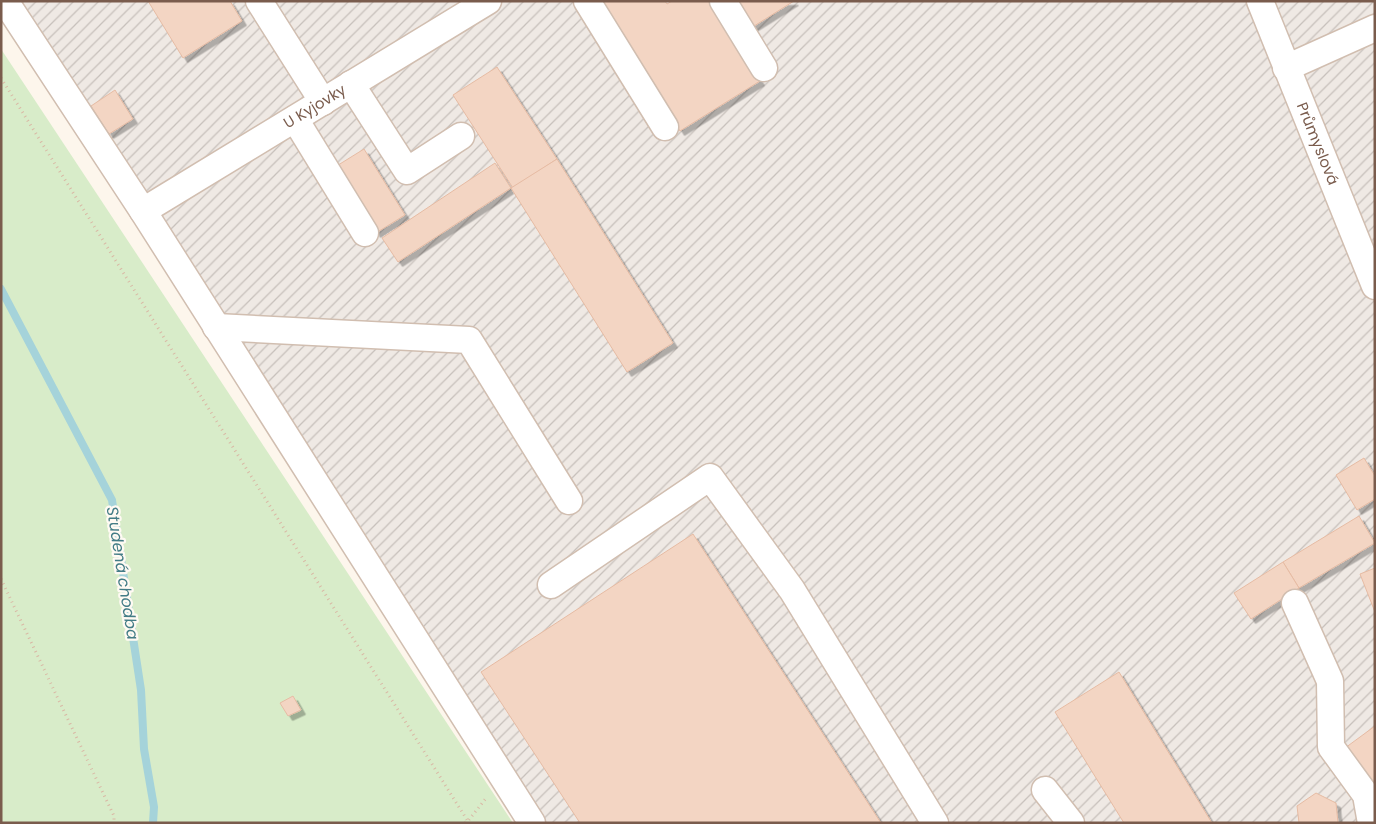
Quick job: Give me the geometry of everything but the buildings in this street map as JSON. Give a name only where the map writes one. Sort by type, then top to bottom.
[{"type":"lane","points":[[5,1],[142,211],[532,823]]},
{"type":"lane","points":[[259,1],[323,102]]},
{"type":"lane","name":"U Kyjovky","points":[[142,211],[488,1]]},
{"type":"lane","points":[[587,1],[665,127]]},
{"type":"lane","points":[[723,1],[764,68]]},
{"type":"lane","name":"Průmyslová","points":[[1260,1],[1375,286]]},
{"type":"lane","points":[[1286,68],[1375,28]]},
{"type":"lane","points":[[350,84],[407,171],[461,136]]},
{"type":"lane","points":[[295,119],[365,233]]},
{"type":"lane","points":[[216,327],[469,340],[569,501]]},
{"type":"lane","points":[[551,585],[710,477],[792,590],[935,823]]},
{"type":"lane","points":[[1295,603],[1330,681],[1331,747],[1366,796],[1371,823]]},
{"type":"lane","points":[[1045,790],[1070,823]]},
{"type":"path","points":[[1,78],[467,822]]},
{"type":"path","points":[[1,579],[114,816],[114,823]]},
{"type":"shaded area","points":[[13,1],[1375,1],[1375,823],[543,823]]},
{"type":"green space","points":[[1,49],[513,823],[1,823]]},
{"type":"waterway","name":"Studená chodba","points":[[1,289],[112,500],[141,690],[144,749],[154,807],[153,823]]}]
